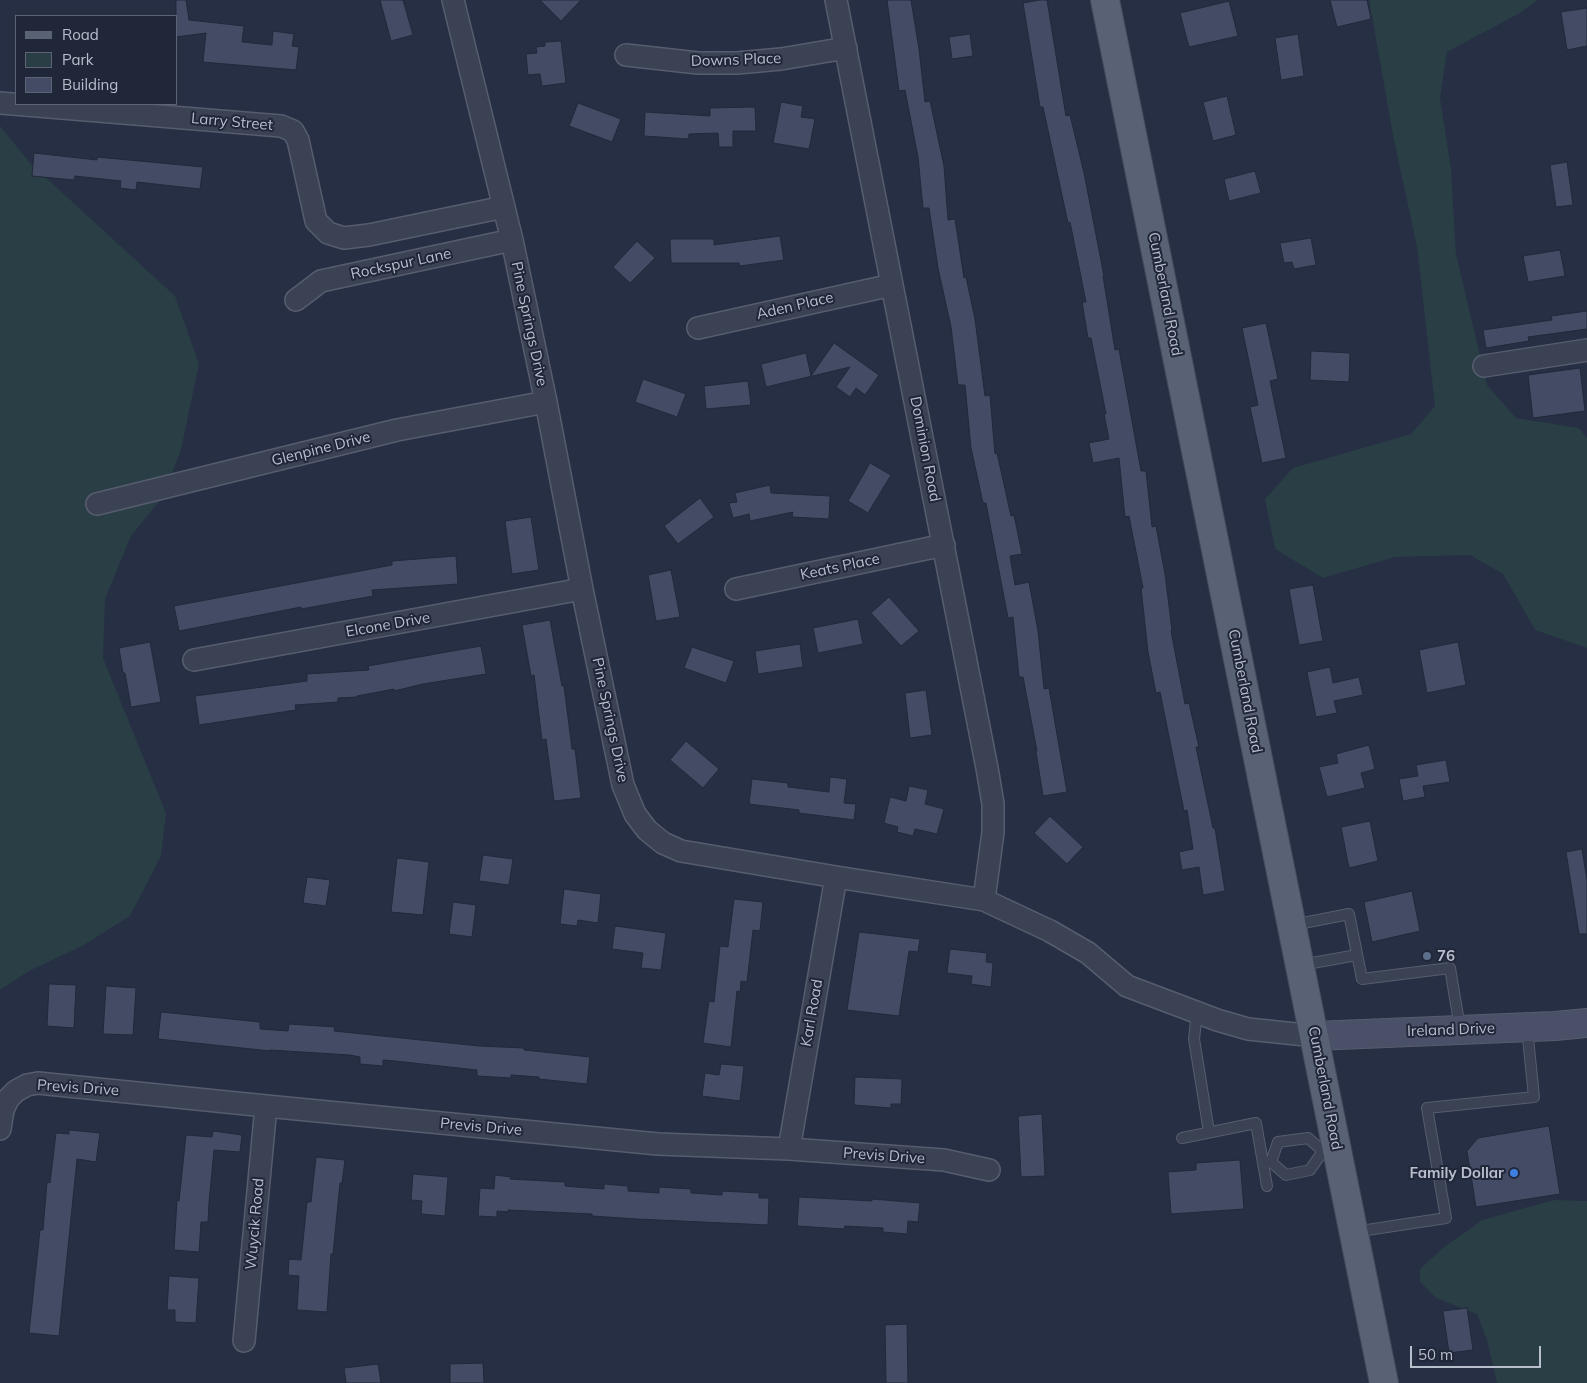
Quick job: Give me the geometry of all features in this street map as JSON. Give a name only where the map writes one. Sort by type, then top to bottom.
[{"type":"main road","name":"Cumberland Road","points":[[1105,0],[1314,1036],[1330,1150],[1354,1232],[1384,1383]]},
{"type":"main road","name":"Ireland Drive","points":[[1314,1036],[1587,1023]]},
{"type":"street","name":"Pine Springs Drive","points":[[453,0],[512,240],[623,785],[635,814],[647,830],[663,843],[681,851],[836,878],[984,900],[1088,952],[1127,986],[1217,1020],[1248,1029],[1314,1036]]},
{"type":"street","name":"Dominion Road","points":[[836,0],[944,545],[993,804],[993,832],[984,900]]},
{"type":"street","name":"Downs Place","points":[[626,55],[698,63],[737,63],[781,59],[846,48]]},
{"type":"street","name":"Larry Street","points":[[0,103],[15,104]]},
{"type":"street","name":"Larry Street","points":[[24,105],[281,126],[292,131],[298,140],[316,221],[328,233],[344,238],[369,235],[504,207]]},
{"type":"street","name":"Rockspur Lane","points":[[296,300],[321,281],[512,240]]},
{"type":"street","name":"Aden Place","points":[[698,328],[892,284]]},
{"type":"street","points":[[1484,366],[1587,350]]},
{"type":"street","name":"Glenpine Drive","points":[[97,504],[396,430],[546,402]]},
{"type":"street","name":"Keats Place","points":[[736,589],[944,545]]},
{"type":"street","name":"Elcone Drive","points":[[194,660],[582,589]]},
{"type":"street","name":"Karl Road","points":[[788,1149],[836,878]]},
{"type":"street","name":"Previs Drive","points":[[0,1129],[3,1110],[8,1100],[16,1091],[27,1085],[38,1083],[658,1144],[788,1149],[944,1160],[989,1170]]},
{"type":"street","name":"Wuycik Road","points":[[244,1341],[266,1106]]},
{"type":"lane","points":[[1292,925],[1349,914],[1362,979],[1450,968],[1460,1030]]},
{"type":"lane","points":[[1300,965],[1357,955]]},
{"type":"lane","points":[[1197,1012],[1194,1039],[1209,1132]]},
{"type":"lane","points":[[1354,1232],[1446,1218],[1426,1108],[1534,1097],[1526,1027]]},
{"type":"lane","points":[[1182,1138],[1256,1123],[1267,1163],[1267,1186]]},
{"type":"lane","points":[[1308,1138],[1330,1150],[1310,1170],[1286,1175],[1267,1163],[1278,1142],[1308,1138]]},
{"type":"green space","points":[[1369,0],[1538,0],[1520,13],[1447,52],[1440,98],[1451,169],[1456,254],[1487,385],[1516,418],[1579,428],[1587,438],[1587,648],[1535,630],[1503,574],[1470,555],[1395,557],[1323,578],[1275,549],[1265,499],[1293,468],[1411,434],[1435,406],[1417,247],[1393,135]]},
{"type":"green space","points":[[0,126],[31,164],[175,296],[199,364],[181,450],[162,498],[131,536],[105,599],[103,658],[166,813],[161,856],[130,916],[84,945],[29,971],[0,990]]},
{"type":"green space","points":[[1554,1200],[1587,1201],[1587,1383],[1497,1383],[1487,1340],[1477,1314],[1436,1298],[1420,1282],[1420,1269],[1443,1248],[1482,1220]]},
{"type":"building","points":[[176,0],[186,0],[189,20],[244,26],[242,42],[272,45],[273,31],[294,34],[292,46],[299,47],[296,70],[203,62],[206,33],[178,37],[178,15],[176,15]]},
{"type":"building","points":[[380,0],[403,0],[413,35],[391,41]]},
{"type":"building","points":[[540,0],[581,0],[561,21]]},
{"type":"building","points":[[887,0],[911,0],[925,102],[930,101],[944,166],[948,220],[955,219],[964,278],[966,277],[975,319],[985,396],[990,395],[995,454],[997,453],[1011,516],[1014,515],[1022,554],[1010,556],[1015,585],[1029,582],[1038,631],[1044,689],[1049,688],[1067,792],[1043,796],[1037,751],[1023,677],[1019,677],[1013,617],[1008,618],[986,503],[983,503],[971,448],[965,385],[958,385],[951,327],[938,268],[929,208],[923,208],[918,157],[905,90],[899,91]]},
{"type":"building","points":[[1047,0],[1066,116],[1070,115],[1084,173],[1104,276],[1115,350],[1119,349],[1141,471],[1146,471],[1152,527],[1156,526],[1165,574],[1171,631],[1185,704],[1189,703],[1199,747],[1196,747],[1213,828],[1215,828],[1225,891],[1203,895],[1199,867],[1182,870],[1179,852],[1193,849],[1187,810],[1184,811],[1160,692],[1156,693],[1148,652],[1141,588],[1143,588],[1129,516],[1125,517],[1119,458],[1093,463],[1089,443],[1109,439],[1104,414],[1106,414],[1091,338],[1088,338],[1082,302],[1086,302],[1070,222],[1068,223],[1043,107],[1040,107],[1023,3]]},
{"type":"building","points":[[1330,0],[1367,0],[1371,19],[1337,27]]},
{"type":"building","points":[[1229,1],[1238,36],[1189,47],[1180,13]]},
{"type":"building","points":[[1587,8],[1587,46],[1567,50],[1561,12]]},
{"type":"building","points":[[970,34],[973,56],[952,59],[949,37]]},
{"type":"building","points":[[1298,34],[1304,76],[1281,80],[1275,38]]},
{"type":"building","points":[[561,41],[566,83],[542,86],[540,74],[528,75],[526,54],[537,53],[536,47],[545,46],[545,42]]},
{"type":"building","points":[[1227,96],[1236,135],[1213,141],[1203,102]]},
{"type":"building","points":[[781,102],[803,106],[801,117],[815,119],[809,149],[773,143]]},
{"type":"building","points":[[578,103],[621,119],[612,142],[569,126]]},
{"type":"building","points":[[755,107],[756,131],[733,131],[733,147],[719,147],[718,133],[689,134],[688,139],[644,136],[645,112],[710,116],[710,108]]},
{"type":"building","points":[[34,153],[97,160],[97,157],[203,167],[200,189],[137,182],[136,190],[120,188],[121,181],[75,176],[74,180],[32,176]]},
{"type":"building","points":[[1567,162],[1573,205],[1556,207],[1550,165]]},
{"type":"building","points":[[1255,171],[1261,193],[1229,201],[1224,179]]},
{"type":"building","points":[[780,236],[784,260],[740,266],[739,263],[671,263],[670,239],[714,239],[714,245]]},
{"type":"building","points":[[1311,238],[1316,265],[1294,269],[1292,262],[1284,263],[1280,243]]},
{"type":"building","points":[[637,241],[655,258],[630,283],[613,267]]},
{"type":"building","points":[[1560,250],[1565,276],[1528,282],[1523,256]]},
{"type":"building","points":[[1587,311],[1587,329],[1528,337],[1529,341],[1486,348],[1483,330],[1552,320],[1551,316]]},
{"type":"building","points":[[1266,323],[1278,379],[1270,381],[1286,458],[1262,463],[1250,407],[1258,405],[1242,328]]},
{"type":"building","points":[[834,343],[879,375],[865,395],[856,388],[850,397],[836,387],[850,367],[766,387],[761,364],[806,353],[811,376]]},
{"type":"building","points":[[1311,351],[1350,353],[1349,382],[1310,380]]},
{"type":"building","points":[[1580,368],[1585,411],[1533,418],[1528,375]]},
{"type":"building","points":[[643,379],[686,394],[677,417],[635,402]]},
{"type":"building","points":[[748,381],[751,405],[706,409],[704,386]]},
{"type":"building","points":[[870,463],[891,475],[868,513],[848,501]]},
{"type":"building","points":[[770,485],[771,493],[830,496],[829,519],[792,517],[793,512],[750,521],[749,514],[733,518],[729,503],[737,502],[735,493]]},
{"type":"building","points":[[700,498],[714,517],[678,544],[664,526]]},
{"type":"building","points":[[531,517],[539,570],[512,574],[505,521]]},
{"type":"building","points":[[456,556],[458,584],[372,590],[373,596],[301,609],[301,607],[179,631],[174,606],[392,565],[392,561]]},
{"type":"building","points":[[671,570],[680,617],[656,621],[648,575]]},
{"type":"building","points":[[1313,585],[1323,641],[1299,645],[1289,589]]},
{"type":"building","points":[[889,597],[919,631],[901,646],[871,613]]},
{"type":"building","points":[[858,619],[863,644],[818,653],[813,628]]},
{"type":"building","points":[[550,620],[562,686],[564,686],[572,749],[575,749],[581,798],[554,801],[546,739],[542,740],[534,675],[531,676],[522,625]]},
{"type":"building","points":[[150,642],[161,702],[131,707],[119,648]]},
{"type":"building","points":[[1458,642],[1466,685],[1427,693],[1419,650]]},
{"type":"building","points":[[800,644],[803,667],[758,674],[755,651]]},
{"type":"building","points":[[481,646],[486,674],[357,697],[338,698],[338,702],[295,705],[296,710],[199,725],[195,696],[307,681],[307,674],[369,670],[368,666]]},
{"type":"building","points":[[692,647],[734,661],[726,683],[684,668]]},
{"type":"building","points":[[1330,667],[1333,683],[1359,677],[1363,695],[1334,701],[1337,713],[1316,717],[1307,672]]},
{"type":"building","points":[[926,690],[932,735],[910,738],[905,693]]},
{"type":"building","points":[[686,741],[719,769],[703,788],[670,760]]},
{"type":"building","points":[[1369,745],[1375,769],[1361,773],[1365,788],[1327,797],[1319,767],[1338,763],[1336,754]]},
{"type":"building","points":[[1446,760],[1450,782],[1423,786],[1425,797],[1403,801],[1399,779],[1418,776],[1416,765]]},
{"type":"building","points":[[830,777],[847,779],[844,803],[856,804],[854,820],[799,813],[799,810],[749,804],[752,779],[788,783],[788,787],[829,792]]},
{"type":"building","points":[[909,786],[928,790],[925,804],[944,809],[937,834],[915,829],[913,836],[897,832],[898,827],[884,823],[890,797],[906,801]]},
{"type":"building","points":[[1050,816],[1083,847],[1067,864],[1034,833]]},
{"type":"building","points":[[1370,821],[1378,861],[1349,868],[1341,827]]},
{"type":"building","points":[[1582,849],[1587,880],[1587,934],[1579,934],[1566,852]]},
{"type":"building","points":[[483,855],[513,859],[509,885],[479,881]]},
{"type":"building","points":[[397,858],[429,862],[423,915],[391,912]]},
{"type":"building","points":[[307,877],[330,880],[326,906],[303,903]]},
{"type":"building","points":[[564,889],[601,894],[598,923],[578,920],[577,926],[560,924]]},
{"type":"building","points":[[1412,891],[1420,931],[1372,942],[1364,902]]},
{"type":"building","points":[[734,899],[763,902],[760,931],[753,930],[747,982],[741,981],[740,992],[737,991],[731,1047],[703,1043],[709,1001],[714,1002],[720,946],[728,947]]},
{"type":"building","points":[[453,902],[476,905],[472,937],[449,934]]},
{"type":"building","points":[[615,926],[666,933],[661,970],[641,968],[643,953],[612,949]]},
{"type":"building","points":[[859,932],[920,939],[918,952],[909,951],[899,1016],[847,1010]]},
{"type":"building","points":[[950,949],[987,953],[986,962],[993,963],[991,987],[971,984],[972,976],[947,973]]},
{"type":"building","points":[[49,984],[76,985],[74,1028],[47,1026]]},
{"type":"building","points":[[106,986],[136,988],[133,1035],[103,1034]]},
{"type":"building","points":[[161,1012],[260,1022],[260,1029],[288,1031],[289,1024],[335,1027],[334,1031],[479,1046],[524,1048],[524,1050],[590,1057],[587,1084],[539,1079],[539,1077],[511,1075],[511,1078],[477,1076],[477,1070],[395,1061],[383,1060],[383,1066],[360,1064],[360,1057],[350,1055],[270,1051],[158,1039]]},
{"type":"building","points":[[721,1064],[744,1066],[740,1101],[702,1096],[705,1073],[719,1075]]},
{"type":"building","points":[[855,1077],[902,1079],[901,1104],[891,1104],[891,1108],[854,1105]]},
{"type":"building","points":[[1042,1114],[1045,1176],[1021,1177],[1018,1116]]},
{"type":"building","name":"Family Dollar","points":[[1549,1126],[1560,1194],[1476,1207],[1467,1151],[1478,1138]]},
{"type":"building","points":[[69,1130],[100,1133],[96,1162],[77,1159],[59,1336],[29,1333],[40,1230],[43,1230],[47,1182],[50,1183],[56,1133],[69,1134]]},
{"type":"building","points":[[213,1131],[242,1135],[240,1152],[214,1150],[208,1222],[201,1222],[199,1252],[174,1250],[177,1200],[179,1201],[186,1135],[212,1137]]},
{"type":"building","points":[[316,1157],[345,1160],[342,1183],[340,1183],[333,1254],[331,1254],[327,1312],[297,1310],[299,1276],[288,1275],[289,1259],[301,1260],[307,1202],[311,1202]]},
{"type":"building","points":[[1240,1160],[1244,1209],[1171,1214],[1168,1172],[1196,1170],[1196,1163]]},
{"type":"building","points":[[413,1174],[448,1177],[445,1216],[421,1214],[422,1201],[411,1200]]},
{"type":"building","points":[[495,1175],[511,1177],[510,1179],[565,1182],[565,1186],[576,1187],[604,1189],[604,1184],[628,1186],[628,1191],[659,1193],[659,1187],[691,1189],[691,1193],[722,1195],[722,1191],[759,1193],[759,1198],[769,1198],[768,1225],[637,1219],[592,1216],[592,1214],[508,1210],[508,1212],[497,1211],[497,1217],[478,1216],[480,1188],[494,1189]]},
{"type":"building","points":[[799,1197],[872,1201],[872,1199],[920,1203],[918,1222],[908,1221],[907,1234],[883,1232],[883,1228],[845,1226],[844,1229],[797,1226]]},
{"type":"building","points":[[169,1276],[199,1278],[196,1323],[175,1322],[175,1310],[167,1310]]},
{"type":"building","points":[[1467,1308],[1473,1350],[1449,1353],[1443,1311]]},
{"type":"building","points":[[907,1324],[908,1383],[886,1383],[885,1325]]},
{"type":"building","points":[[483,1363],[484,1383],[450,1383],[450,1364]]},
{"type":"building","points":[[378,1364],[381,1383],[346,1383],[344,1368]]},
{"type":"place","name":"76","points":[[1427,956]]},
{"type":"place","name":"Family Dollar","points":[[1514,1173]]}]
